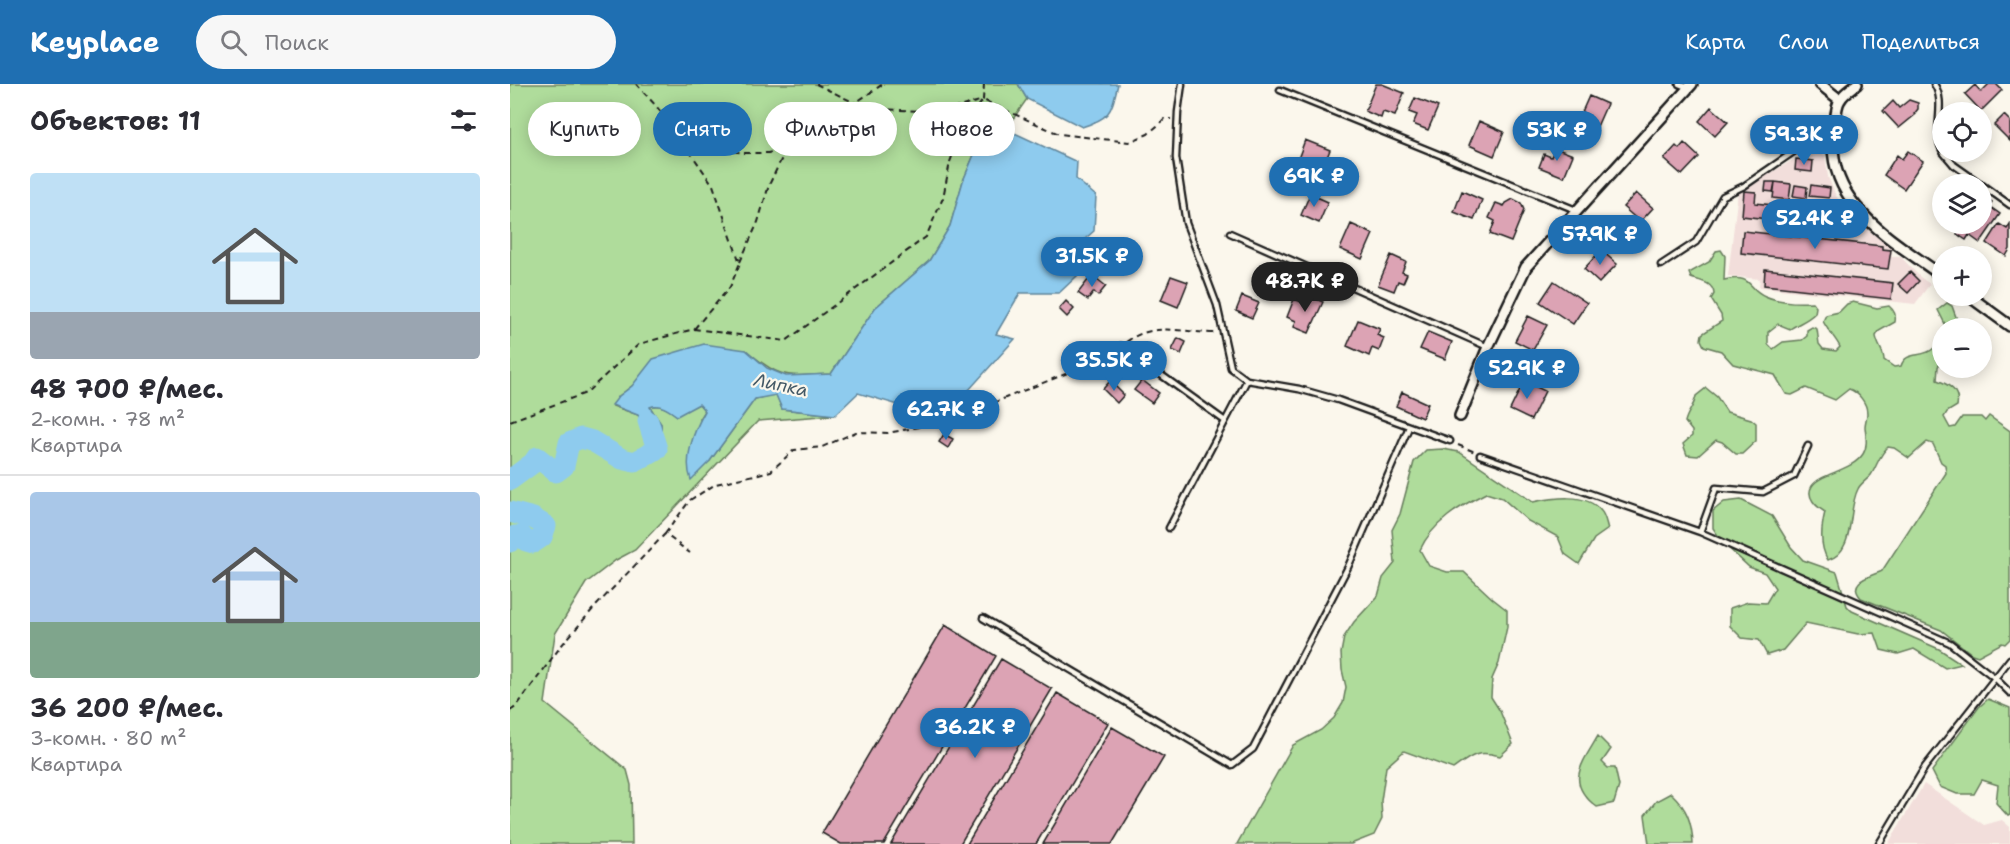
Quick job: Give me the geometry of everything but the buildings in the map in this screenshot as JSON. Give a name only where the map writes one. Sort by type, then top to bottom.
[{"type":"street","points":[[1820,84],[1840,100]]},
{"type":"street","points":[[1857,84],[1840,100],[1833,142],[1834,163],[1839,182],[1850,200],[1866,218],[1932,269]]},
{"type":"street","points":[[1460,416],[1488,347],[1526,267],[1690,86]]},
{"type":"street","points":[[1983,306],[2010,326]]},
{"type":"lane","points":[[1182,84],[1177,118],[1176,158],[1186,222],[1217,305],[1232,368],[1247,380],[1299,389],[1338,400],[1450,441]]},
{"type":"lane","points":[[1679,84],[1690,86]]},
{"type":"lane","points":[[1934,84],[1939,95],[1939,102]]},
{"type":"lane","points":[[1280,90],[1576,210]]},
{"type":"lane","points":[[1661,265],[1696,242],[1723,196],[1744,186],[1836,122]]},
{"type":"lane","points":[[1952,162],[1966,174]]},
{"type":"lane","points":[[1992,193],[2010,205]]},
{"type":"lane","points":[[1230,233],[1488,347]]},
{"type":"lane","points":[[1122,346],[1226,421]]},
{"type":"lane","points":[[1169,528],[1247,380]]},
{"type":"lane","points":[[983,618],[1232,765],[1253,749],[1348,567],[1409,427]]},
{"type":"lane","points":[[1700,532],[1716,488],[1763,492],[1794,476],[1808,446]]},
{"type":"lane","points":[[1480,455],[1700,532],[1950,643],[1995,678],[2010,693]]},
{"type":"lane","points":[[1879,844],[1925,767],[2010,659]]},
{"type":"path","points":[[636,84],[653,103]]},
{"type":"path","points":[[816,84],[853,102]]},
{"type":"path","points":[[856,102],[883,84]]},
{"type":"path","points":[[510,421],[586,393],[639,344],[694,329],[786,342],[926,237],[943,198],[950,162],[963,127],[983,100],[984,84]]},
{"type":"path","points":[[897,110],[952,109],[983,100],[1059,134],[1128,142],[1148,134],[1165,120],[1177,118]]},
{"type":"path","points":[[693,156],[713,185],[740,263]]},
{"type":"path","points":[[694,329],[730,287],[758,222],[769,185],[785,156]]},
{"type":"path","points":[[510,711],[516,708],[561,646],[664,534],[690,500],[716,484],[771,471],[794,450],[822,447],[856,432],[888,434],[945,422],[1108,357],[1136,335],[1159,328],[1195,333],[1225,333]]},
{"type":"path","points":[[1450,441],[1480,455]]},
{"type":"path","points":[[664,534],[690,553]]},
{"type":"shaded area","points":[[1807,152],[1825,155],[1828,177],[1836,196],[1857,221],[1892,249],[1892,257],[1901,257],[1930,284],[1915,304],[1759,287],[1760,279],[1728,276],[1738,192]]},
{"type":"shaded area","points":[[1924,784],[1984,825],[2002,820],[2010,827],[2010,844],[1888,844]]},
{"type":"green space","points":[[510,84],[1018,84],[1027,99],[1015,116],[1015,102],[909,102],[909,156],[974,156],[963,181],[950,226],[929,261],[875,308],[831,374],[794,375],[777,372],[746,350],[632,386],[619,396],[613,406],[638,415],[657,449],[662,450],[661,424],[650,407],[661,406],[677,415],[699,404],[705,411],[700,419],[710,461],[755,399],[776,394],[782,409],[835,415],[758,421],[635,550],[616,560],[586,583],[555,634],[545,703],[627,770],[631,785],[632,844],[510,844]]},
{"type":"green space","points":[[1721,250],[1725,256],[1724,280],[1745,280],[1759,293],[1770,298],[1788,302],[1812,302],[1816,307],[1812,316],[1790,329],[1778,324],[1768,332],[1768,344],[1773,349],[1783,342],[1802,340],[1807,336],[1807,330],[1812,327],[1817,329],[1819,344],[1823,349],[1836,351],[1840,347],[1823,321],[1826,315],[1839,312],[1847,304],[1853,302],[1877,308],[1889,306],[1894,311],[1895,322],[1879,331],[1876,336],[1884,360],[1894,367],[1901,366],[1907,358],[1932,350],[1932,378],[1937,378],[1953,389],[1957,396],[1957,406],[1947,412],[1944,417],[1950,428],[1955,427],[1962,417],[1981,417],[1985,421],[1989,416],[2010,431],[2010,639],[2005,644],[2002,643],[1978,656],[1972,654],[1941,630],[1861,598],[1857,592],[1858,583],[1882,571],[1946,473],[1945,465],[1941,462],[1933,444],[1927,442],[1909,458],[1894,448],[1888,447],[1885,450],[1871,475],[1858,489],[1843,548],[1828,560],[1823,549],[1822,537],[1825,512],[1813,501],[1810,490],[1822,478],[1858,460],[1865,451],[1867,413],[1864,402],[1859,395],[1849,389],[1835,400],[1806,388],[1792,395],[1786,394],[1775,375],[1733,364],[1721,351],[1704,346],[1701,340],[1702,334],[1722,321],[1721,315],[1711,299],[1714,294],[1711,287],[1691,278],[1689,273],[1709,262],[1716,251]]},
{"type":"green space","points":[[1943,306],[1952,306],[1956,318],[1942,318],[1938,310]]},
{"type":"green space","points":[[1706,388],[1717,397],[1727,412],[1751,419],[1756,423],[1756,441],[1742,454],[1736,454],[1722,442],[1716,440],[1698,456],[1687,455],[1683,444],[1692,436],[1692,431],[1685,422],[1686,418],[1696,396]]},
{"type":"green space","points":[[1443,449],[1459,452],[1533,502],[1569,498],[1587,501],[1595,505],[1602,513],[1608,529],[1594,539],[1579,564],[1565,554],[1558,537],[1528,521],[1502,498],[1486,493],[1448,516],[1425,540],[1420,550],[1429,566],[1447,572],[1464,572],[1507,610],[1507,627],[1499,663],[1492,679],[1491,697],[1500,711],[1513,744],[1500,756],[1475,755],[1453,769],[1404,751],[1386,767],[1381,801],[1382,819],[1374,835],[1351,844],[1237,844],[1293,745],[1321,730],[1334,718],[1343,703],[1346,687],[1341,653],[1344,637],[1354,622],[1378,596],[1383,578],[1395,563],[1392,530],[1400,514],[1414,462],[1426,450]]},
{"type":"green space","points":[[1741,500],[1772,516],[1791,547],[1803,560],[1837,572],[1847,606],[1852,611],[1939,649],[1962,664],[1945,668],[1914,649],[1898,654],[1881,650],[1875,633],[1858,634],[1806,623],[1783,650],[1767,655],[1759,640],[1742,638],[1730,626],[1730,608],[1748,602],[1766,603],[1775,588],[1765,573],[1749,567],[1723,543],[1713,528],[1713,511],[1724,502]]},
{"type":"green space","points":[[1988,699],[2010,708],[2010,815],[2008,816],[1996,803],[1998,785],[1982,780],[1974,794],[1957,794],[1940,787],[1932,771],[1979,707]]},
{"type":"green space","points":[[1598,736],[1611,749],[1602,762],[1608,768],[1615,768],[1619,786],[1614,803],[1597,807],[1581,790],[1579,773]]},
{"type":"green space","points":[[1671,793],[1688,816],[1693,844],[1649,844],[1645,815],[1656,801]]},
{"type":"water","points":[[1018,84],[1118,84],[1108,113],[1099,120],[1082,127],[1027,99]]},
{"type":"water","points":[[1015,133],[1077,162],[1076,179],[1096,196],[1094,231],[1078,245],[1095,259],[1059,293],[1020,293],[996,334],[1015,339],[968,391],[922,412],[858,393],[835,415],[782,409],[776,395],[755,399],[710,461],[691,480],[689,454],[697,427],[705,411],[699,404],[677,416],[668,409],[650,407],[661,424],[662,451],[657,449],[638,415],[612,405],[632,386],[653,359],[704,344],[746,350],[767,368],[786,376],[831,374],[875,308],[929,261],[950,226],[963,181],[974,156],[1015,156]]},
{"type":"waterway","name":"Липка","points":[[510,480],[533,463],[537,457],[556,472],[564,466],[569,443],[581,438],[592,441],[622,459],[635,462],[657,449],[648,421]]},
{"type":"waterway","name":"Липка","points":[[510,512],[533,518],[546,526],[542,537],[533,543],[526,541],[522,536],[515,536],[510,542]]}]
